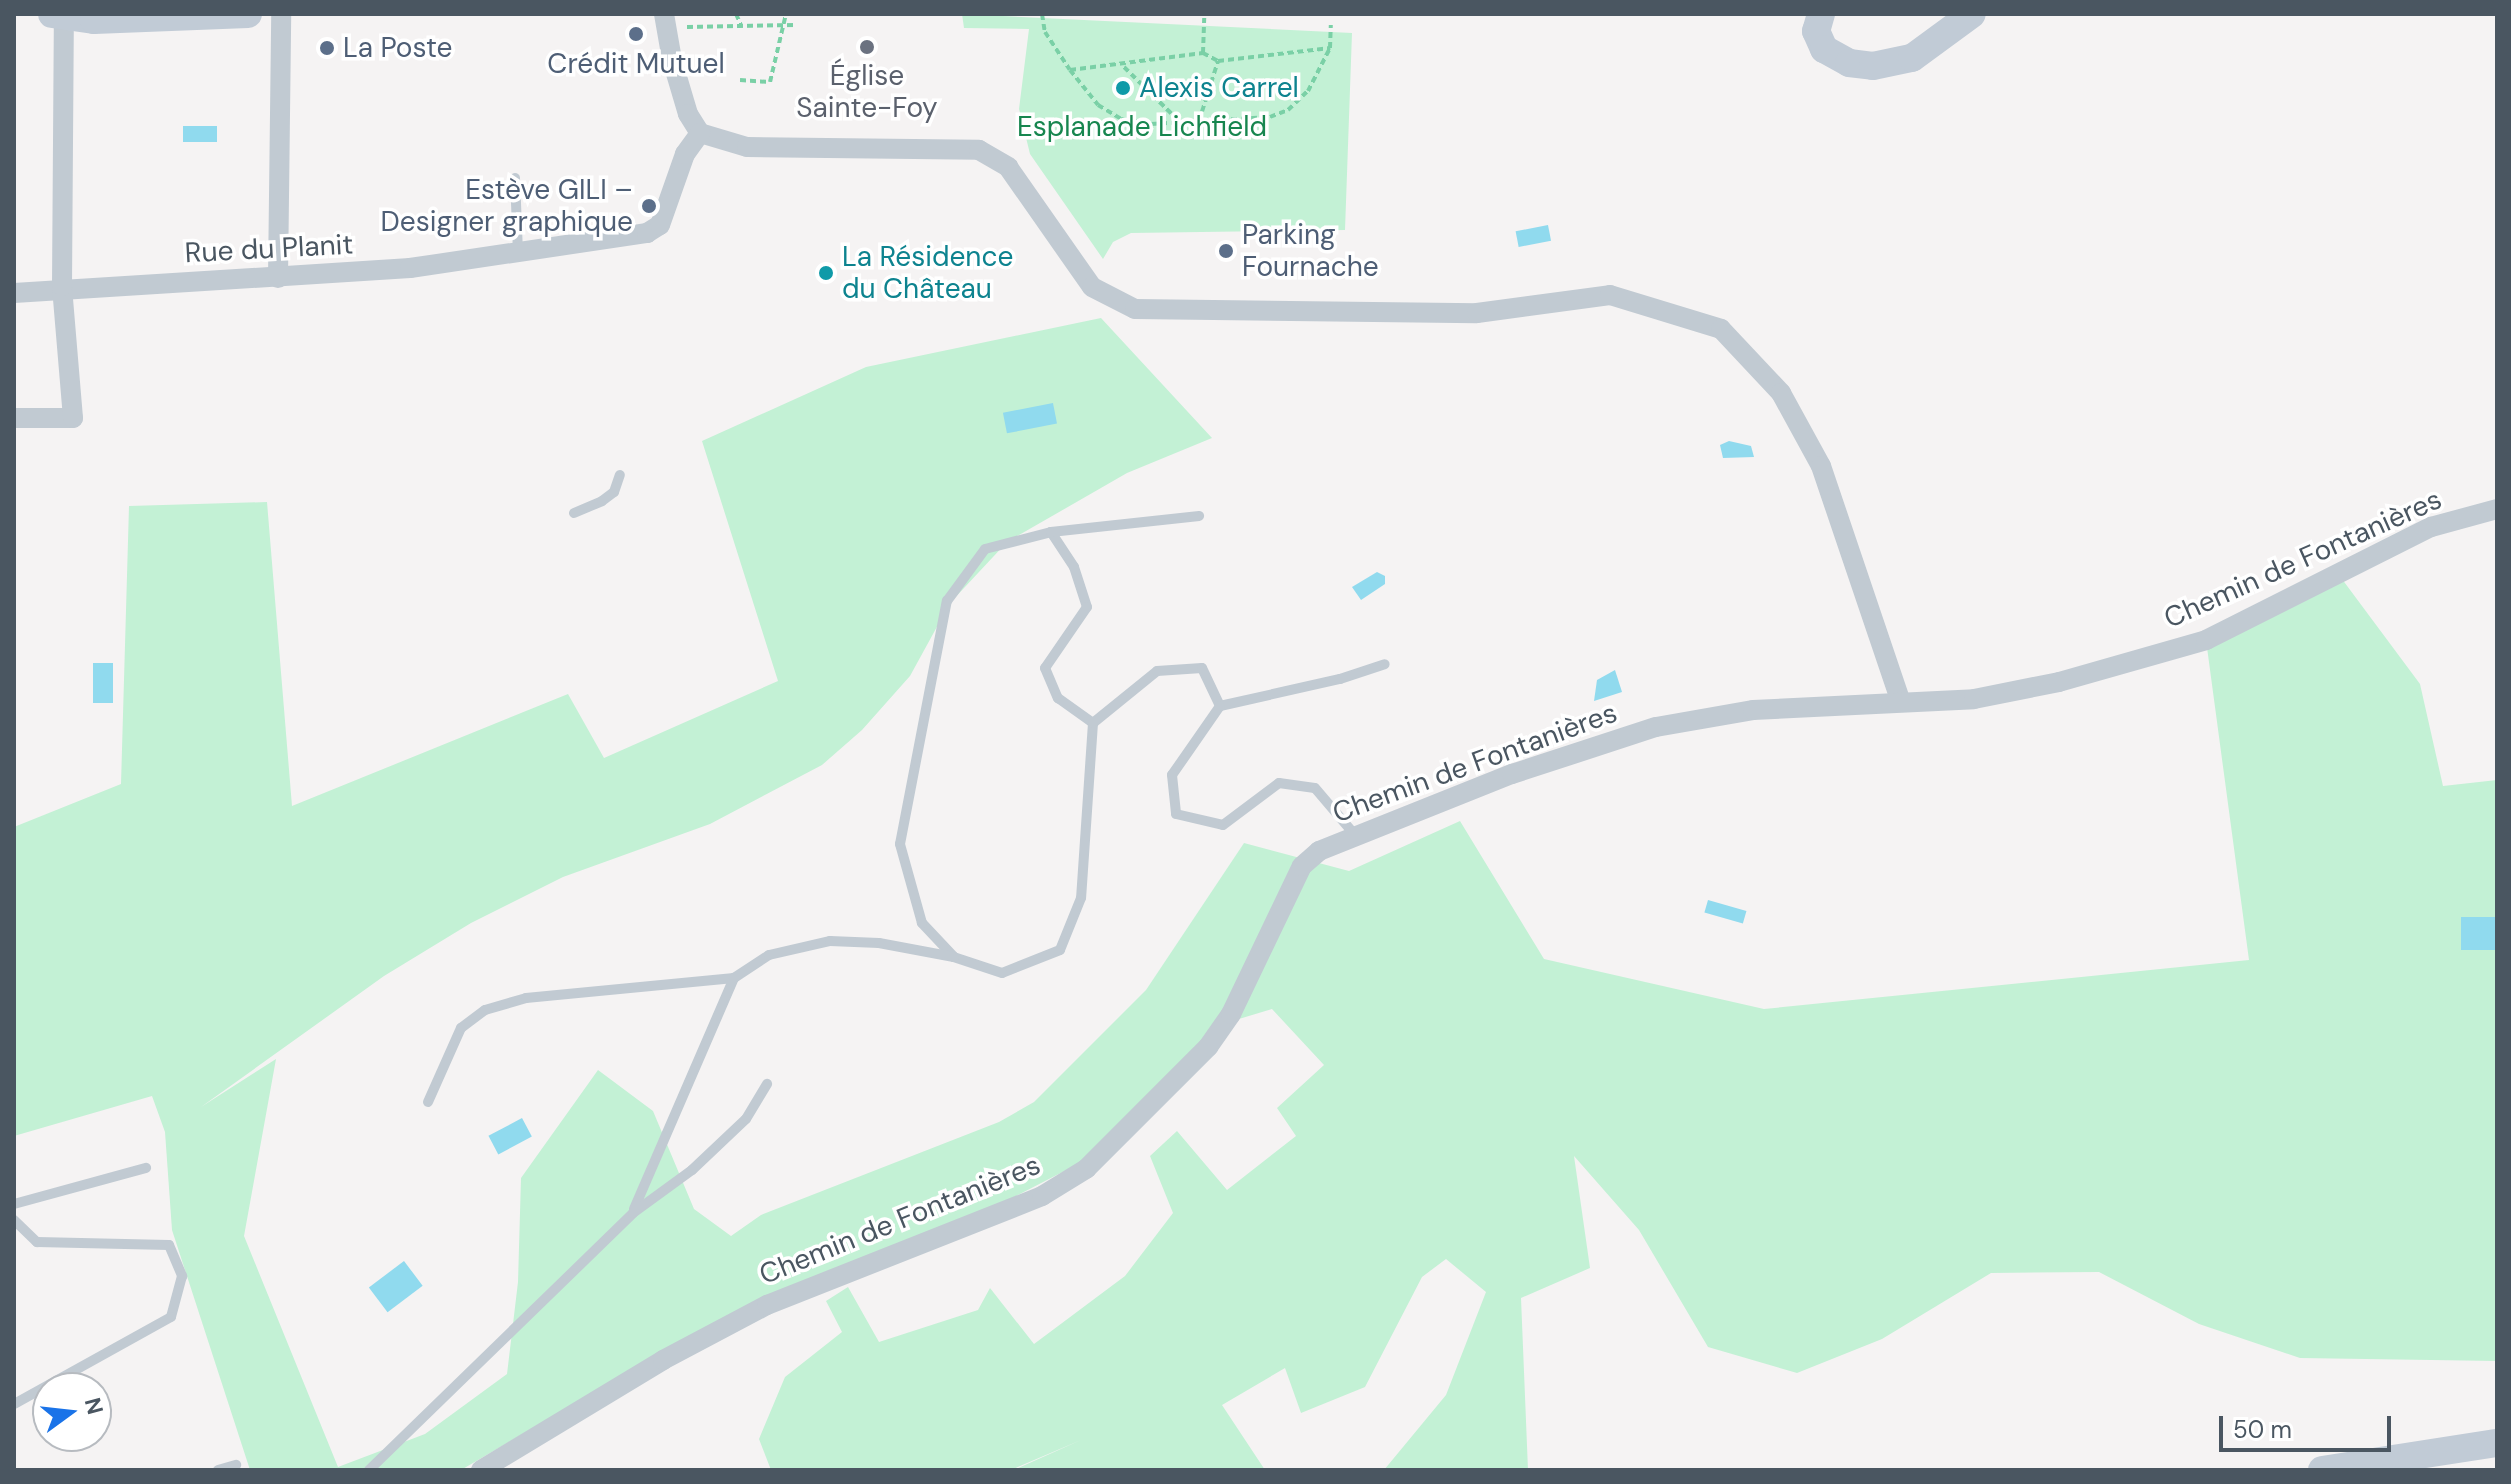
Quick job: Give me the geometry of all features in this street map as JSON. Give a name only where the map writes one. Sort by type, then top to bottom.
[{"type":"main road","points":[[60,16],[248,14]]},
{"type":"main road","points":[[1821,14],[1816,31],[1824,49],[1849,63],[1886,66],[1912,58],[1972,14]]},
{"type":"main road","points":[[2322,1470],[2497,1443]]},
{"type":"street","points":[[278,278],[281,14]]},
{"type":"street","points":[[14,418],[73,418],[62,286],[60,16]]},
{"type":"street","points":[[672,21],[680,87],[700,133],[747,147],[979,150],[1008,167],[1092,287],[1120,305],[1142,310],[1341,308],[1477,313],[1610,295],[1721,329],[1781,393],[1821,466],[1901,702]]},
{"type":"street","name":"Rue du Planit","points":[[14,293],[62,286],[278,278],[410,268],[647,233],[660,225],[685,154],[700,133]]},
{"type":"street","name":"Chemin de Fontanières","points":[[481,1470],[663,1360],[767,1305],[1042,1196],[1086,1169],[1208,1047],[1231,1014],[1302,866],[1319,851],[1512,774],[1656,727],[1753,710],[2010,692],[2206,640],[2431,527],[2497,509]]},
{"type":"lane","points":[[515,178],[518,252]]},
{"type":"lane","points":[[574,513],[614,492],[620,475]]},
{"type":"lane","points":[[954,957],[922,923],[900,844],[947,601],[985,549],[1051,532],[1199,516]]},
{"type":"lane","points":[[1051,532],[1074,567],[1087,607],[1045,668],[1058,698],[1093,723]]},
{"type":"lane","points":[[1355,835],[1315,788],[1279,783],[1223,825],[1176,814],[1172,775],[1220,706],[1385,664]]},
{"type":"lane","points":[[428,1102],[461,1028],[485,1010],[526,998],[734,978],[769,955],[830,941],[879,943],[954,957],[1002,973],[1060,950],[1081,898],[1093,723],[1157,671],[1202,668],[1220,706]]},
{"type":"lane","points":[[633,1213],[734,978]]},
{"type":"lane","points":[[369,1470],[633,1213],[703,1160],[746,1119],[767,1084]]},
{"type":"lane","points":[[14,1204],[146,1168]]},
{"type":"lane","points":[[14,1220],[37,1242],[169,1245],[182,1276],[171,1317],[14,1404]]},
{"type":"lane","points":[[218,1470],[236,1465]]},
{"type":"path","points":[[736,14],[741,25]]},
{"type":"path","points":[[740,80],[770,82],[786,14]]},
{"type":"path","points":[[1042,14],[1045,32],[1098,105],[1121,119],[1180,122],[1270,117],[1288,110],[1308,91],[1330,48],[1331,25]]},
{"type":"path","points":[[1203,53],[1204,18]]},
{"type":"path","points":[[672,21],[796,25]]},
{"type":"path","points":[[1070,70],[1124,67],[1203,53],[1218,61],[1330,48]]},
{"type":"path","points":[[1199,121],[1218,61]]},
{"type":"path","points":[[1124,67],[1180,122]]},
{"type":"green space","name":"Esplanade Lichfield","points":[[962,14],[1352,33],[1345,230],[1131,233],[1113,242],[1103,259],[1030,154],[1019,109],[1029,29],[964,28]]},
{"type":"green space","points":[[1101,318],[1212,438],[1127,473],[1007,542],[950,603],[910,676],[862,730],[822,765],[710,824],[563,877],[471,923],[384,976],[201,1107],[276,1059],[244,1236],[338,1467],[425,1434],[507,1374],[518,1282],[521,1178],[598,1070],[653,1111],[694,1209],[731,1236],[761,1215],[999,1122],[1034,1102],[1146,990],[1244,843],[1349,871],[1460,821],[1544,959],[1764,1009],[2249,960],[2206,640],[2336,571],[2420,684],[2443,786],[2497,780],[2497,1361],[2300,1358],[2199,1324],[2099,1272],[1991,1273],[1882,1339],[1797,1373],[1708,1347],[1639,1230],[1574,1156],[1590,1268],[1521,1298],[1528,1470],[1384,1470],[1446,1395],[1486,1292],[1446,1259],[1422,1277],[1365,1387],[1301,1413],[1285,1368],[1222,1405],[1265,1470],[1014,1470],[1081,1440],[1011,1470],[771,1470],[759,1439],[785,1377],[842,1332],[826,1301],[848,1287],[879,1342],[978,1310],[990,1288],[1034,1344],[1125,1276],[1173,1213],[1150,1156],[1177,1131],[1227,1190],[1296,1136],[1277,1108],[1324,1065],[1272,1009],[1219,1025],[1080,1163],[1012,1198],[659,1354],[461,1470],[250,1470],[172,1230],[165,1132],[152,1096],[14,1136],[14,827],[121,784],[129,506],[267,502],[292,806],[568,694],[604,758],[778,681],[702,441],[866,367]]},
{"type":"water","points":[[183,126],[217,126],[217,142],[183,142]]},
{"type":"water","points":[[1548,225],[1551,241],[1519,247],[1516,231]]},
{"type":"water","points":[[1053,403],[1057,424],[1007,433],[1003,413]]},
{"type":"water","points":[[1729,441],[1751,446],[1754,457],[1723,458],[1720,445]]},
{"type":"water","points":[[1377,572],[1385,576],[1385,584],[1361,600],[1352,587]]},
{"type":"water","points":[[93,663],[113,663],[113,703],[93,703]]},
{"type":"water","points":[[1615,670],[1622,692],[1594,701],[1597,680]]},
{"type":"water","points":[[1708,900],[1746,911],[1743,924],[1704,912]]},
{"type":"water","points":[[2461,917],[2497,917],[2497,950],[2461,950]]},
{"type":"water","points":[[522,1118],[532,1137],[498,1154],[488,1136]]},
{"type":"water","points":[[404,1261],[423,1286],[388,1312],[369,1287]]},
{"type":"place","name":"Crédit Mutuel","points":[[636,34]]},
{"type":"place","name":"Église Sainte-Foy","points":[[867,47]]},
{"type":"place","name":"La Poste","points":[[327,48]]},
{"type":"place","name":"Alexis Carrel","points":[[1123,88]]},
{"type":"place","name":"Estève GILI – Designer graphique","points":[[649,206]]},
{"type":"place","name":"Parking Fournache","points":[[1226,251]]},
{"type":"place","name":"La Résidence du Château","points":[[826,273]]}]
